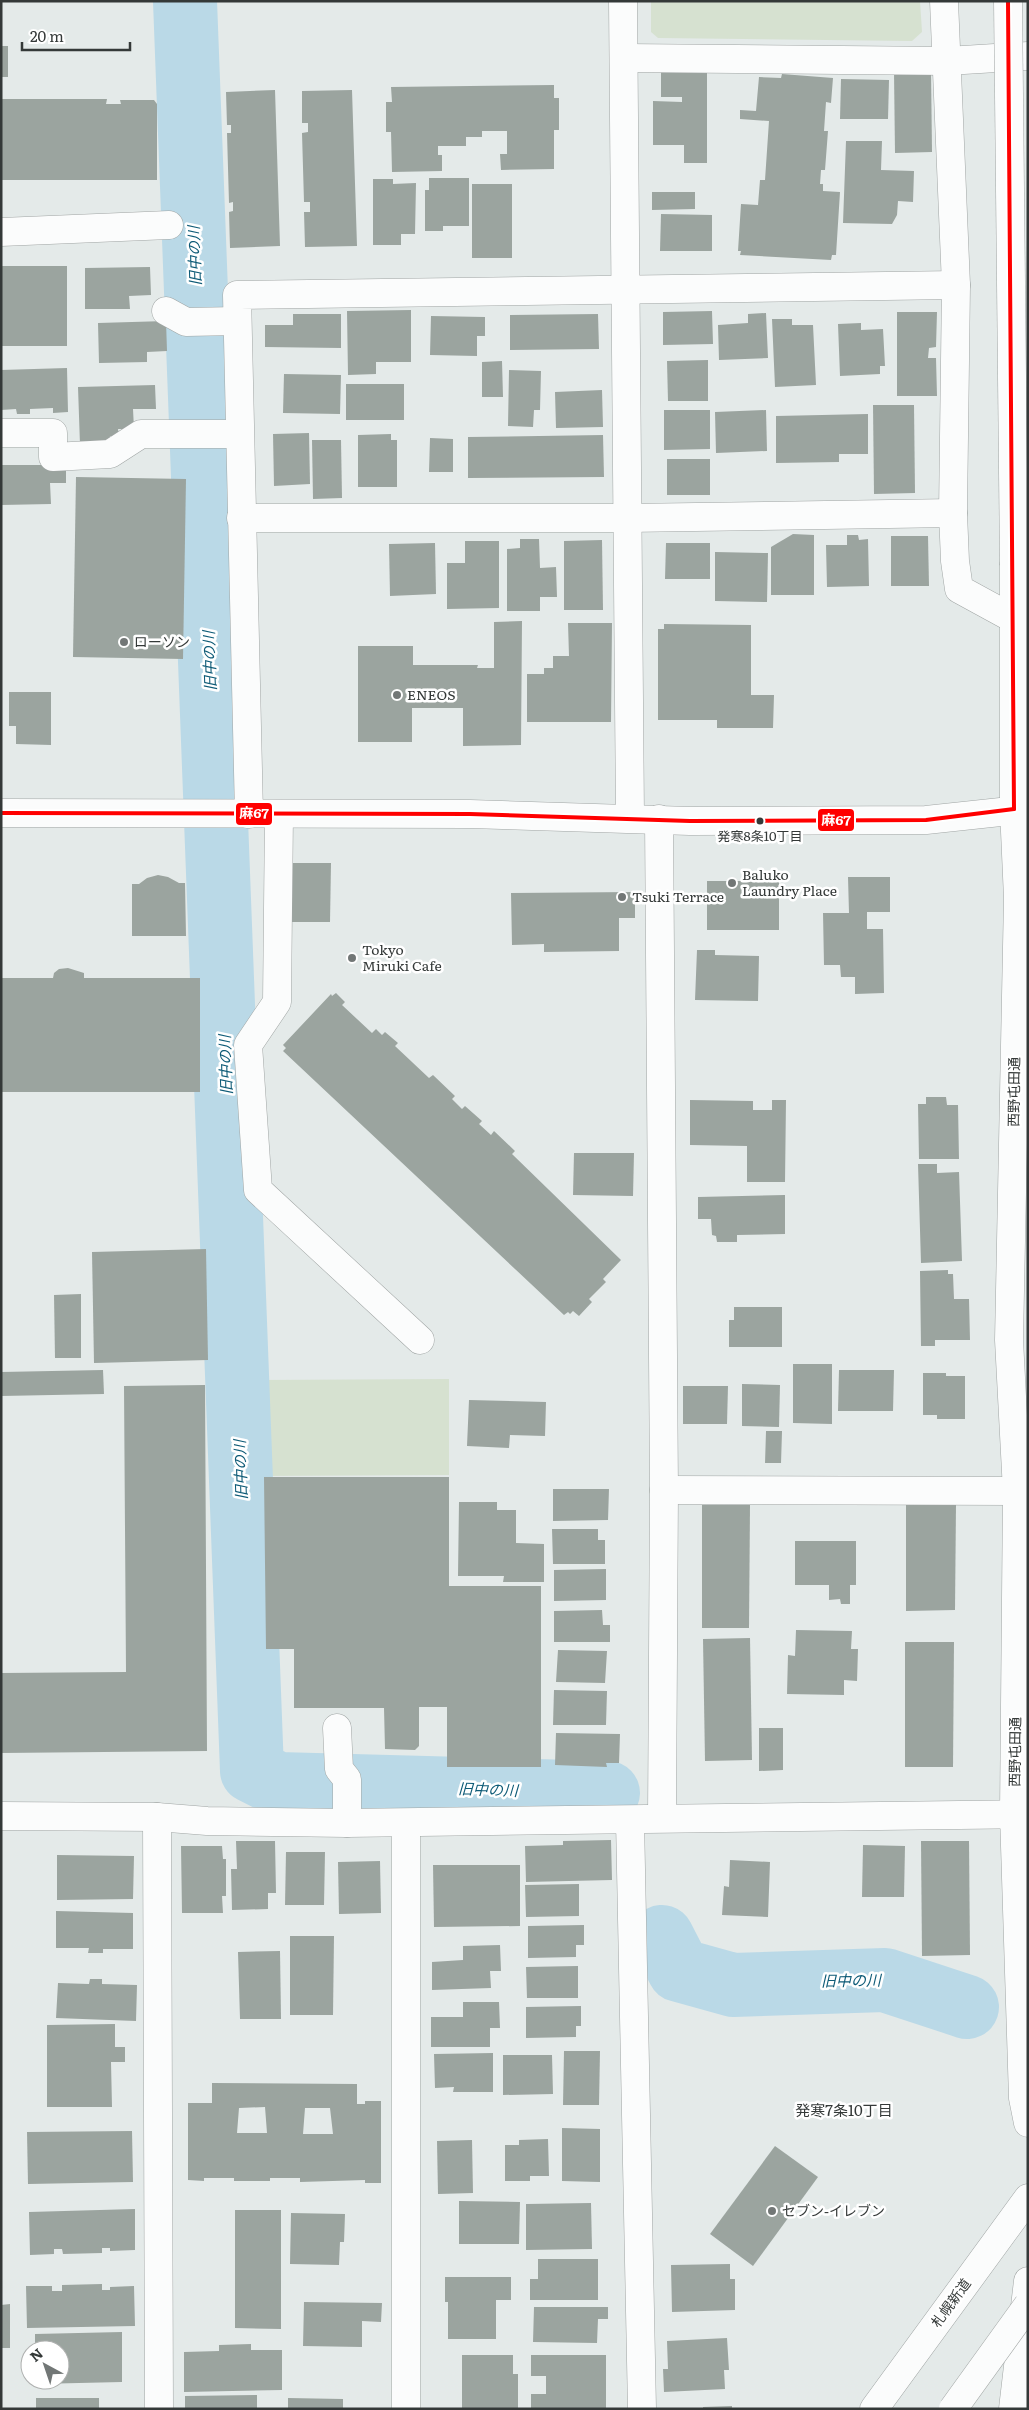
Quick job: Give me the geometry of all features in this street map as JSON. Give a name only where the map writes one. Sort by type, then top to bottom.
[{"type":"main road","points":[[623,1],[630,817]]},
{"type":"main road","points":[[944,1],[956,285],[953,513],[955,561],[959,589],[1014,606]]},
{"type":"main road","name":"西野屯田通","points":[[1008,1],[1021,566],[1014,606],[1021,809],[1018,898],[1018,1340],[1022,1491],[1021,1814],[1023,2098],[1028,2123]]},
{"type":"main road","points":[[624,58],[947,61],[1028,56]]},
{"type":"main road","points":[[1,232],[169,224]]},
{"type":"main road","points":[[240,813],[241,518],[216,434],[200,319],[237,295],[956,285]]},
{"type":"main road","points":[[1,434],[53,433],[53,457],[110,454],[141,434],[216,434]]},
{"type":"main road","points":[[241,518],[627,518],[953,513]]},
{"type":"main road","points":[[1,813],[461,814],[630,817],[690,821],[926,820],[1021,809]]},
{"type":"main road","points":[[279,814],[277,1002],[248,1044],[258,1190],[420,1340]]},
{"type":"main road","points":[[659,819],[664,1490],[662,1818]]},
{"type":"main road","points":[[664,1490],[1022,1491]]},
{"type":"main road","points":[[337,1728],[339,1769],[347,1803]]},
{"type":"main road","points":[[1,1816],[158,1817],[207,1821],[347,1803],[406,1823],[1021,1814]]},
{"type":"main road","points":[[158,1817],[159,2409]]},
{"type":"main road","points":[[630,1820],[642,2409]]},
{"type":"main road","points":[[406,1823],[406,2409]]},
{"type":"main road","name":"札幌新道","points":[[874,2409],[1028,2198]]},
{"type":"main road","points":[[1013,2409],[1028,2281]]},
{"type":"main road","points":[[953,2409],[1028,2304]]},
{"type":"main road","points":[[1020,2409],[1028,2398]]},
{"type":"green space","points":[[651,1],[920,1],[922,32],[912,41],[658,38],[651,32]]},
{"type":"green space","points":[[449,1379],[449,1475],[256,1476],[255,1380]]},
{"type":"building","points":[[1,46],[8,46],[8,77],[1,77]]},
{"type":"building","points":[[661,71],[707,71],[707,163],[684,163],[684,145],[653,145],[653,101],[682,102],[682,97],[661,97]]},
{"type":"building","points":[[931,71],[932,152],[895,153],[894,72]]},
{"type":"building","points":[[782,74],[833,78],[831,103],[826,102],[824,131],[828,131],[825,170],[821,170],[820,184],[823,184],[823,191],[840,192],[836,255],[832,255],[831,260],[740,255],[741,251],[738,251],[741,204],[758,205],[760,180],[765,180],[769,121],[740,119],[740,110],[756,111],[759,77],[781,78]]},
{"type":"building","points":[[841,79],[889,80],[888,119],[840,119]]},
{"type":"building","points":[[554,85],[554,98],[559,98],[559,130],[554,130],[554,169],[501,170],[500,154],[507,154],[507,131],[482,131],[482,137],[466,137],[466,146],[438,146],[438,155],[442,155],[442,171],[392,172],[391,132],[386,132],[386,102],[392,102],[391,87]]},
{"type":"building","points":[[275,90],[280,246],[230,248],[229,212],[233,211],[233,202],[229,203],[227,133],[231,133],[231,125],[227,125],[226,92]]},
{"type":"building","points":[[352,90],[357,246],[305,247],[304,212],[310,212],[310,202],[304,202],[302,133],[308,132],[308,123],[302,123],[302,91]]},
{"type":"building","points":[[1,99],[107,99],[106,104],[121,104],[120,100],[154,100],[157,104],[157,180],[1,180]]},
{"type":"building","points":[[846,141],[882,141],[881,170],[914,171],[913,202],[898,201],[897,215],[892,224],[843,223]]},
{"type":"building","points":[[429,178],[469,178],[469,226],[443,226],[443,231],[425,231],[425,190],[429,190]]},
{"type":"building","points":[[373,179],[393,179],[393,184],[416,183],[415,234],[401,234],[401,245],[373,245]]},
{"type":"building","points":[[472,184],[512,184],[512,258],[472,258]]},
{"type":"building","points":[[652,192],[695,192],[695,209],[652,210]]},
{"type":"building","points":[[661,214],[712,215],[712,251],[660,251]]},
{"type":"building","points":[[1,266],[67,266],[67,346],[1,346]]},
{"type":"building","points":[[150,267],[151,295],[129,296],[130,309],[85,309],[85,268]]},
{"type":"building","points":[[411,310],[411,362],[376,362],[376,374],[348,375],[347,311]]},
{"type":"building","points":[[712,311],[713,344],[663,345],[663,312]]},
{"type":"building","points":[[897,312],[937,312],[936,347],[929,348],[928,358],[936,358],[937,396],[897,396]]},
{"type":"building","points":[[766,313],[768,358],[719,360],[718,325],[748,323],[748,314]]},
{"type":"building","points":[[293,314],[341,314],[341,348],[265,347],[265,325],[293,325]]},
{"type":"building","points":[[598,314],[599,349],[510,350],[510,315]]},
{"type":"building","points":[[431,316],[485,317],[485,336],[477,336],[477,356],[430,355]]},
{"type":"building","points":[[772,319],[792,319],[792,325],[813,325],[816,385],[775,387]]},
{"type":"building","points":[[166,321],[167,351],[147,352],[147,362],[99,363],[98,323]]},
{"type":"building","points":[[861,323],[861,330],[883,329],[885,366],[880,366],[880,374],[840,376],[838,324]]},
{"type":"building","points":[[708,360],[708,401],[668,401],[667,361]]},
{"type":"building","points":[[502,361],[503,397],[482,397],[482,362]]},
{"type":"building","points":[[67,368],[68,412],[53,413],[53,408],[30,409],[30,414],[17,414],[16,409],[1,410],[1,370]]},
{"type":"building","points":[[509,370],[541,371],[540,410],[534,410],[533,427],[508,426]]},
{"type":"building","points":[[284,374],[341,375],[340,414],[283,413]]},
{"type":"building","points":[[346,384],[404,384],[404,420],[346,420]]},
{"type":"building","points":[[155,385],[156,409],[133,409],[134,429],[118,429],[119,436],[110,436],[109,444],[80,445],[78,387]]},
{"type":"building","points":[[602,390],[603,427],[556,428],[555,392]]},
{"type":"building","points":[[873,405],[914,405],[915,493],[874,494]]},
{"type":"building","points":[[664,410],[710,410],[710,449],[664,450]]},
{"type":"building","points":[[766,410],[767,451],[716,453],[715,412]]},
{"type":"building","points":[[868,414],[868,454],[839,454],[839,462],[776,463],[776,416]]},
{"type":"building","points":[[309,433],[310,484],[274,486],[273,434]]},
{"type":"building","points":[[391,434],[391,440],[397,440],[397,487],[358,487],[358,435]]},
{"type":"building","points":[[603,435],[604,477],[468,478],[468,437]]},
{"type":"building","points":[[430,438],[453,439],[453,472],[429,472]]},
{"type":"building","points":[[312,440],[341,440],[342,498],[313,499]]},
{"type":"building","points":[[667,459],[710,459],[710,495],[667,495]]},
{"type":"building","points":[[1,465],[66,465],[66,483],[50,483],[51,504],[1,505]]},
{"type":"building","points":[[76,477],[186,479],[183,659],[73,657]]},
{"type":"building","points":[[793,534],[814,535],[814,595],[771,595],[771,547]]},
{"type":"building","points":[[847,535],[858,535],[859,540],[868,539],[869,586],[827,587],[826,545],[847,545]]},
{"type":"building","points":[[891,536],[928,536],[929,586],[891,586]]},
{"type":"building","points":[[520,539],[539,539],[540,568],[556,567],[557,597],[540,597],[540,611],[507,611],[507,549],[520,548]]},
{"type":"building","points":[[602,540],[603,610],[564,610],[564,541]]},
{"type":"building","points":[[465,541],[499,541],[499,608],[447,609],[447,563],[465,563]]},
{"type":"building","points":[[435,543],[436,594],[390,596],[389,544]]},
{"type":"building","points":[[666,543],[710,543],[710,579],[665,579]]},
{"type":"building","points":[[715,552],[768,553],[767,602],[715,601]]},
{"type":"building","points":[[522,621],[521,745],[463,746],[463,708],[412,708],[412,742],[358,742],[358,646],[413,646],[413,665],[478,665],[477,668],[494,668],[494,622]]},
{"type":"building","points":[[568,623],[612,623],[611,722],[527,722],[527,674],[544,674],[544,668],[553,668],[553,656],[569,656]]},
{"type":"building","points":[[664,624],[751,625],[751,695],[774,695],[773,728],[717,728],[717,720],[658,720],[658,629],[664,629]]},
{"type":"building","points":[[9,692],[51,692],[51,745],[16,744],[16,726],[9,726]]},
{"type":"building","points":[[291,863],[331,863],[330,922],[290,922]]},
{"type":"building","points":[[158,875],[168,877],[179,883],[185,883],[186,936],[132,936],[132,884],[139,884],[147,878]]},
{"type":"building","points":[[848,877],[890,877],[890,912],[867,912],[867,929],[883,929],[884,993],[855,994],[855,977],[841,977],[840,965],[824,965],[823,913],[849,913]]},
{"type":"building","points":[[707,881],[779,881],[779,930],[707,930]]},
{"type":"building","points":[[635,892],[635,918],[619,918],[619,951],[544,952],[544,944],[512,945],[511,893]]},
{"type":"building","points":[[697,950],[715,950],[715,955],[759,956],[758,1001],[695,1000]]},
{"type":"building","points":[[68,968],[84,973],[84,978],[200,978],[200,1092],[1,1092],[1,978],[53,978],[54,973],[59,969]]},
{"type":"building","points":[[336,993],[345,1002],[342,1005],[372,1033],[376,1029],[382,1035],[385,1032],[398,1043],[395,1046],[429,1078],[433,1075],[455,1096],[452,1099],[462,1109],[465,1106],[482,1121],[479,1124],[491,1135],[494,1131],[515,1151],[512,1154],[621,1260],[603,1279],[606,1282],[589,1299],[592,1302],[579,1316],[573,1311],[570,1314],[568,1312],[564,1315],[283,1051],[286,1048],[283,1045],[331,994],[332,996]]},
{"type":"building","points":[[926,1097],[946,1097],[947,1105],[958,1105],[959,1159],[919,1159],[918,1104],[926,1104]]},
{"type":"building","points":[[690,1100],[753,1101],[753,1110],[772,1110],[772,1100],[786,1100],[785,1182],[747,1182],[747,1146],[690,1145]]},
{"type":"building","points":[[574,1153],[634,1153],[633,1196],[573,1195]]},
{"type":"building","points":[[918,1164],[937,1164],[937,1173],[959,1172],[962,1261],[921,1263]]},
{"type":"building","points":[[785,1195],[785,1234],[737,1235],[737,1242],[717,1242],[716,1236],[712,1235],[711,1219],[698,1219],[698,1197]]},
{"type":"building","points":[[206,1249],[208,1360],[94,1363],[92,1252]]},
{"type":"building","points":[[948,1270],[948,1274],[953,1274],[954,1299],[969,1299],[970,1340],[935,1340],[935,1346],[921,1346],[920,1271]]},
{"type":"building","points":[[81,1294],[81,1358],[55,1358],[54,1295]]},
{"type":"building","points":[[734,1307],[782,1307],[782,1347],[729,1347],[729,1320],[734,1320]]},
{"type":"building","points":[[793,1364],[832,1364],[832,1424],[793,1423]]},
{"type":"building","points":[[103,1370],[104,1394],[1,1396],[1,1372]]},
{"type":"building","points":[[839,1370],[894,1370],[893,1411],[838,1411]]},
{"type":"building","points":[[923,1373],[946,1373],[946,1376],[965,1376],[965,1419],[937,1419],[937,1415],[923,1415]]},
{"type":"building","points":[[742,1384],[780,1385],[779,1427],[742,1426]]},
{"type":"building","points":[[205,1385],[207,1751],[1,1753],[1,1673],[126,1672],[124,1386]]},
{"type":"building","points":[[683,1386],[728,1386],[727,1424],[683,1424]]},
{"type":"building","points":[[469,1400],[546,1402],[545,1436],[510,1435],[509,1448],[467,1446]]},
{"type":"building","points":[[766,1431],[782,1431],[781,1463],[765,1463]]},
{"type":"building","points":[[264,1477],[449,1477],[449,1586],[541,1586],[541,1767],[447,1767],[447,1707],[419,1707],[419,1746],[415,1750],[385,1749],[384,1708],[294,1708],[294,1649],[266,1649]]},
{"type":"building","points":[[553,1489],[609,1489],[608,1520],[553,1521]]},
{"type":"building","points":[[459,1502],[497,1502],[497,1510],[516,1510],[516,1543],[544,1544],[544,1582],[503,1582],[504,1576],[458,1576]]},
{"type":"building","points":[[956,1504],[955,1610],[906,1611],[906,1505]]},
{"type":"building","points":[[702,1505],[750,1505],[749,1628],[702,1628]]},
{"type":"building","points":[[552,1529],[598,1529],[598,1540],[605,1540],[605,1564],[553,1564]]},
{"type":"building","points":[[795,1541],[856,1541],[856,1585],[850,1585],[850,1604],[841,1604],[840,1599],[829,1600],[829,1585],[795,1585]]},
{"type":"building","points":[[606,1569],[606,1600],[554,1601],[554,1570]]},
{"type":"building","points":[[602,1610],[603,1625],[610,1625],[610,1642],[554,1642],[554,1611]]},
{"type":"building","points":[[796,1630],[852,1631],[851,1649],[858,1649],[857,1681],[844,1680],[844,1695],[787,1694],[788,1655],[795,1656]]},
{"type":"building","points":[[750,1638],[752,1760],[705,1761],[703,1639]]},
{"type":"building","points":[[905,1642],[954,1642],[953,1767],[905,1767]]},
{"type":"building","points":[[558,1650],[607,1651],[605,1683],[556,1682]]},
{"type":"building","points":[[554,1690],[607,1691],[606,1725],[553,1725]]},
{"type":"building","points":[[759,1728],[783,1728],[783,1770],[759,1771]]},
{"type":"building","points":[[556,1733],[620,1734],[619,1763],[606,1763],[607,1767],[555,1765]]},
{"type":"building","points":[[611,1840],[612,1880],[526,1882],[525,1846],[563,1845],[563,1841]]},
{"type":"building","points":[[236,1841],[275,1841],[276,1893],[268,1893],[268,1909],[232,1910],[231,1869],[237,1869]]},
{"type":"building","points":[[921,1841],[969,1841],[970,1955],[922,1956]]},
{"type":"building","points":[[863,1845],[905,1846],[904,1897],[862,1897]]},
{"type":"building","points":[[181,1846],[222,1846],[223,1859],[226,1859],[226,1896],[222,1896],[223,1913],[182,1913]]},
{"type":"building","points":[[286,1852],[325,1852],[324,1905],[285,1905]]},
{"type":"building","points":[[57,1855],[134,1856],[133,1899],[57,1900]]},
{"type":"building","points":[[730,1860],[770,1862],[768,1917],[722,1915],[724,1886],[729,1887]]},
{"type":"building","points":[[380,1861],[381,1913],[339,1914],[338,1862]]},
{"type":"building","points":[[433,1865],[520,1865],[520,1926],[434,1927]]},
{"type":"building","points":[[579,1884],[579,1916],[526,1917],[525,1885]]},
{"type":"building","points":[[56,1911],[133,1913],[133,1949],[103,1949],[103,1953],[88,1953],[89,1948],[56,1948]]},
{"type":"building","points":[[584,1925],[584,1945],[576,1945],[576,1957],[528,1958],[528,1926]]},
{"type":"building","points":[[290,1936],[334,1936],[333,2015],[290,2015]]},
{"type":"building","points":[[500,1945],[501,1971],[490,1971],[491,1988],[432,1990],[432,1962],[463,1960],[463,1946]]},
{"type":"building","points":[[280,1951],[281,2019],[240,2019],[238,1952]]},
{"type":"building","points":[[578,1966],[578,1998],[527,1998],[526,1967]]},
{"type":"building","points":[[90,1979],[102,1979],[102,1984],[137,1985],[136,2021],[56,2018],[58,1983],[89,1984]]},
{"type":"building","points":[[463,2002],[499,2002],[500,2028],[490,2028],[490,2047],[431,2047],[431,2017],[463,2017]]},
{"type":"building","points":[[581,2006],[581,2026],[576,2026],[576,2037],[526,2038],[526,2007]]},
{"type":"building","points":[[115,2024],[115,2047],[125,2047],[125,2062],[111,2062],[112,2107],[47,2107],[47,2025]]},
{"type":"building","points":[[564,2051],[600,2051],[599,2105],[563,2105]]},
{"type":"building","points":[[493,2053],[493,2092],[453,2092],[454,2087],[435,2088],[434,2054]]},
{"type":"building","points":[[503,2055],[552,2055],[553,2094],[503,2095]]},
{"type":"building","points":[[212,2083],[357,2084],[357,2104],[365,2104],[365,2101],[381,2101],[381,2183],[365,2183],[365,2180],[300,2182],[300,2178],[270,2178],[270,2181],[234,2181],[234,2178],[204,2178],[204,2181],[188,2180],[188,2103],[212,2103]],"holes":[[[265,2107],[267,2133],[237,2133],[239,2108]],[[305,2108],[330,2108],[333,2134],[303,2134]]]},
{"type":"building","points":[[562,2128],[600,2129],[600,2182],[562,2181]]},
{"type":"building","points":[[132,2131],[133,2182],[28,2184],[27,2132]]},
{"type":"building","points":[[548,2139],[549,2176],[530,2176],[530,2181],[505,2181],[505,2145],[519,2145],[519,2140]]},
{"type":"building","points":[[472,2140],[473,2193],[438,2194],[437,2141]]},
{"type":"building","points":[[775,2146],[818,2177],[753,2266],[710,2234]]},
{"type":"building","points":[[459,2201],[520,2202],[519,2244],[459,2244]]},
{"type":"building","points":[[591,2203],[592,2249],[526,2250],[526,2204]]},
{"type":"building","points":[[135,2209],[135,2250],[110,2251],[110,2248],[102,2248],[102,2253],[63,2254],[62,2249],[54,2249],[54,2254],[30,2255],[29,2212]]},
{"type":"building","points":[[235,2210],[281,2210],[281,2329],[235,2328]]},
{"type":"building","points":[[291,2213],[345,2214],[344,2242],[340,2242],[339,2265],[290,2264]]},
{"type":"building","points":[[538,2259],[598,2259],[598,2300],[530,2300],[530,2279],[538,2279]]},
{"type":"building","points":[[730,2264],[730,2279],[735,2279],[735,2310],[672,2312],[671,2265]]},
{"type":"building","points":[[445,2277],[511,2277],[511,2300],[496,2300],[496,2339],[448,2339],[448,2302],[445,2302]]},
{"type":"building","points":[[102,2284],[102,2290],[110,2290],[110,2287],[134,2286],[135,2326],[27,2328],[26,2286],[52,2286],[52,2291],[62,2291],[62,2285]]},
{"type":"building","points":[[304,2302],[382,2303],[381,2322],[362,2321],[362,2347],[303,2346]]},
{"type":"building","points":[[10,2304],[10,2348],[1,2348],[1,2305]]},
{"type":"building","points":[[534,2307],[608,2307],[608,2319],[598,2319],[597,2343],[533,2342]]},
{"type":"building","points":[[122,2332],[122,2382],[70,2383],[70,2340],[35,2340],[35,2334]]},
{"type":"building","points":[[727,2338],[729,2370],[724,2370],[725,2389],[664,2392],[663,2369],[668,2369],[667,2341]]},
{"type":"building","points":[[251,2344],[251,2350],[282,2350],[282,2390],[184,2392],[184,2352],[219,2351],[219,2345]]},
{"type":"building","points":[[462,2355],[513,2355],[513,2374],[518,2374],[518,2409],[462,2409]]},
{"type":"building","points":[[531,2355],[606,2355],[606,2409],[531,2409],[531,2394],[546,2394],[546,2376],[531,2376]]},
{"type":"building","points":[[257,2395],[257,2409],[185,2409],[185,2396]]},
{"type":"building","points":[[36,2398],[99,2398],[99,2409],[36,2409]]},
{"type":"building","points":[[288,2398],[343,2399],[343,2409],[288,2409]]},
{"type":"building","points":[[732,2406],[732,2409],[703,2409],[703,2407]]},
{"type":"waterway","name":"旧中の川","points":[[185,1],[252,1771],[278,1784],[608,1793]]},
{"type":"waterway","name":"旧中の川","points":[[662,1937],[679,1970],[733,1985],[885,1980],[967,2007]]},
{"type":"transit line","name":"麻67","points":[[1008,1],[1014,809]]},
{"type":"transit line","name":"麻67","points":[[1,813],[470,814],[690,821],[926,820],[1014,809]]},
{"type":"place","name":"ローソン","points":[[124,642]]},
{"type":"place","name":"ENEOS","points":[[397,695]]},
{"type":"place","name":"発寒8条10丁目","points":[[760,821]]},
{"type":"place","name":"Baluko Laundry Place","points":[[732,883]]},
{"type":"place","name":"Tsuki Terrace","points":[[622,897]]},
{"type":"place","name":"Tokyo Miruki Cafe","points":[[352,958]]},
{"type":"place","name":"セブン-イレブン","points":[[772,2211]]},
{"type":"district","name":"発寒7条10丁目","points":[[844,2111]]}]
